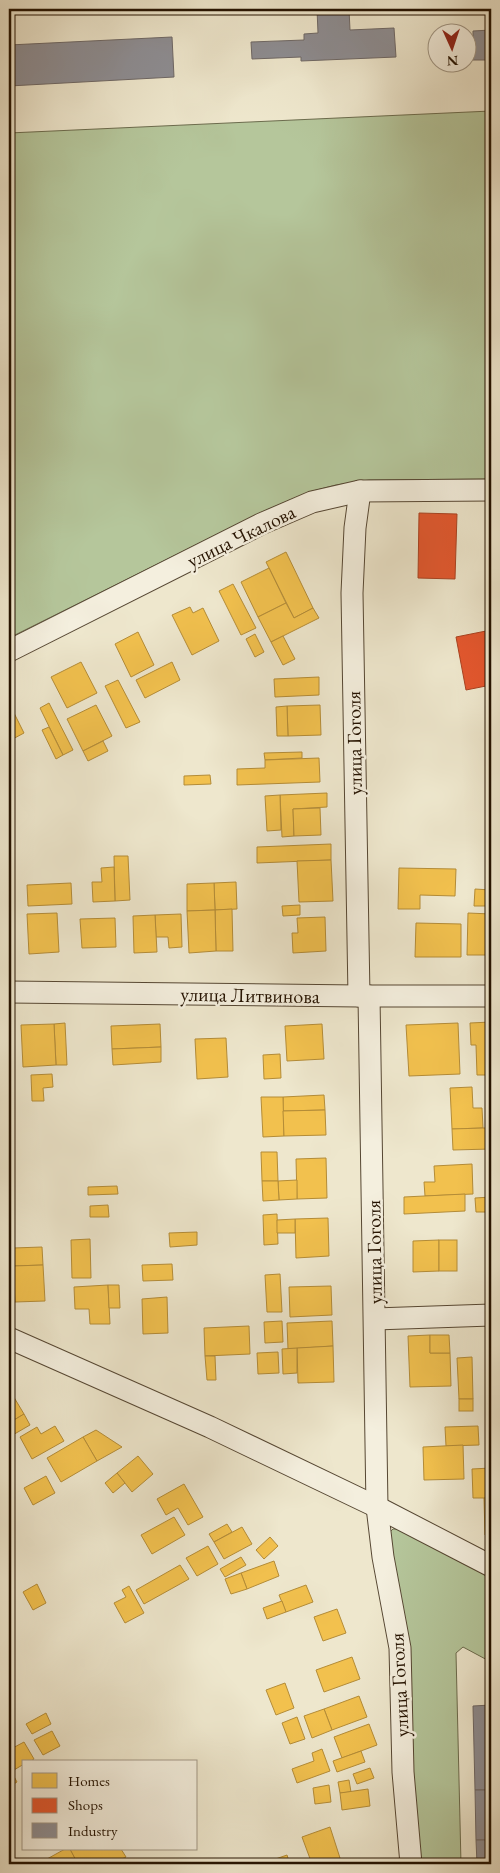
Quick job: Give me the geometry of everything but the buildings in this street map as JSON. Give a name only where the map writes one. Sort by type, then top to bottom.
[{"type":"street","name":"улица Чкалова","points":[[9,651],[261,524],[312,502],[360,491],[491,490]]},
{"type":"street","name":"улица Гоголя","points":[[360,491],[355,528],[352,593],[375,1318],[376,1507],[400,1648],[403,1772],[411,1864]]},
{"type":"street","name":"улица Литвинова","points":[[9,992],[491,996]]},
{"type":"street","points":[[375,1318],[491,1315]]},
{"type":"street","points":[[9,1338],[210,1427],[376,1507],[491,1566]]},
{"type":"green space","points":[[491,111],[491,479],[369,480],[336,485],[309,492],[262,512],[9,638],[9,133]]},
{"type":"green space","points":[[393,1529],[399,1529],[491,1577],[491,1662],[463,1647],[456,1653],[461,1864],[418,1864],[386,1536]]}]
